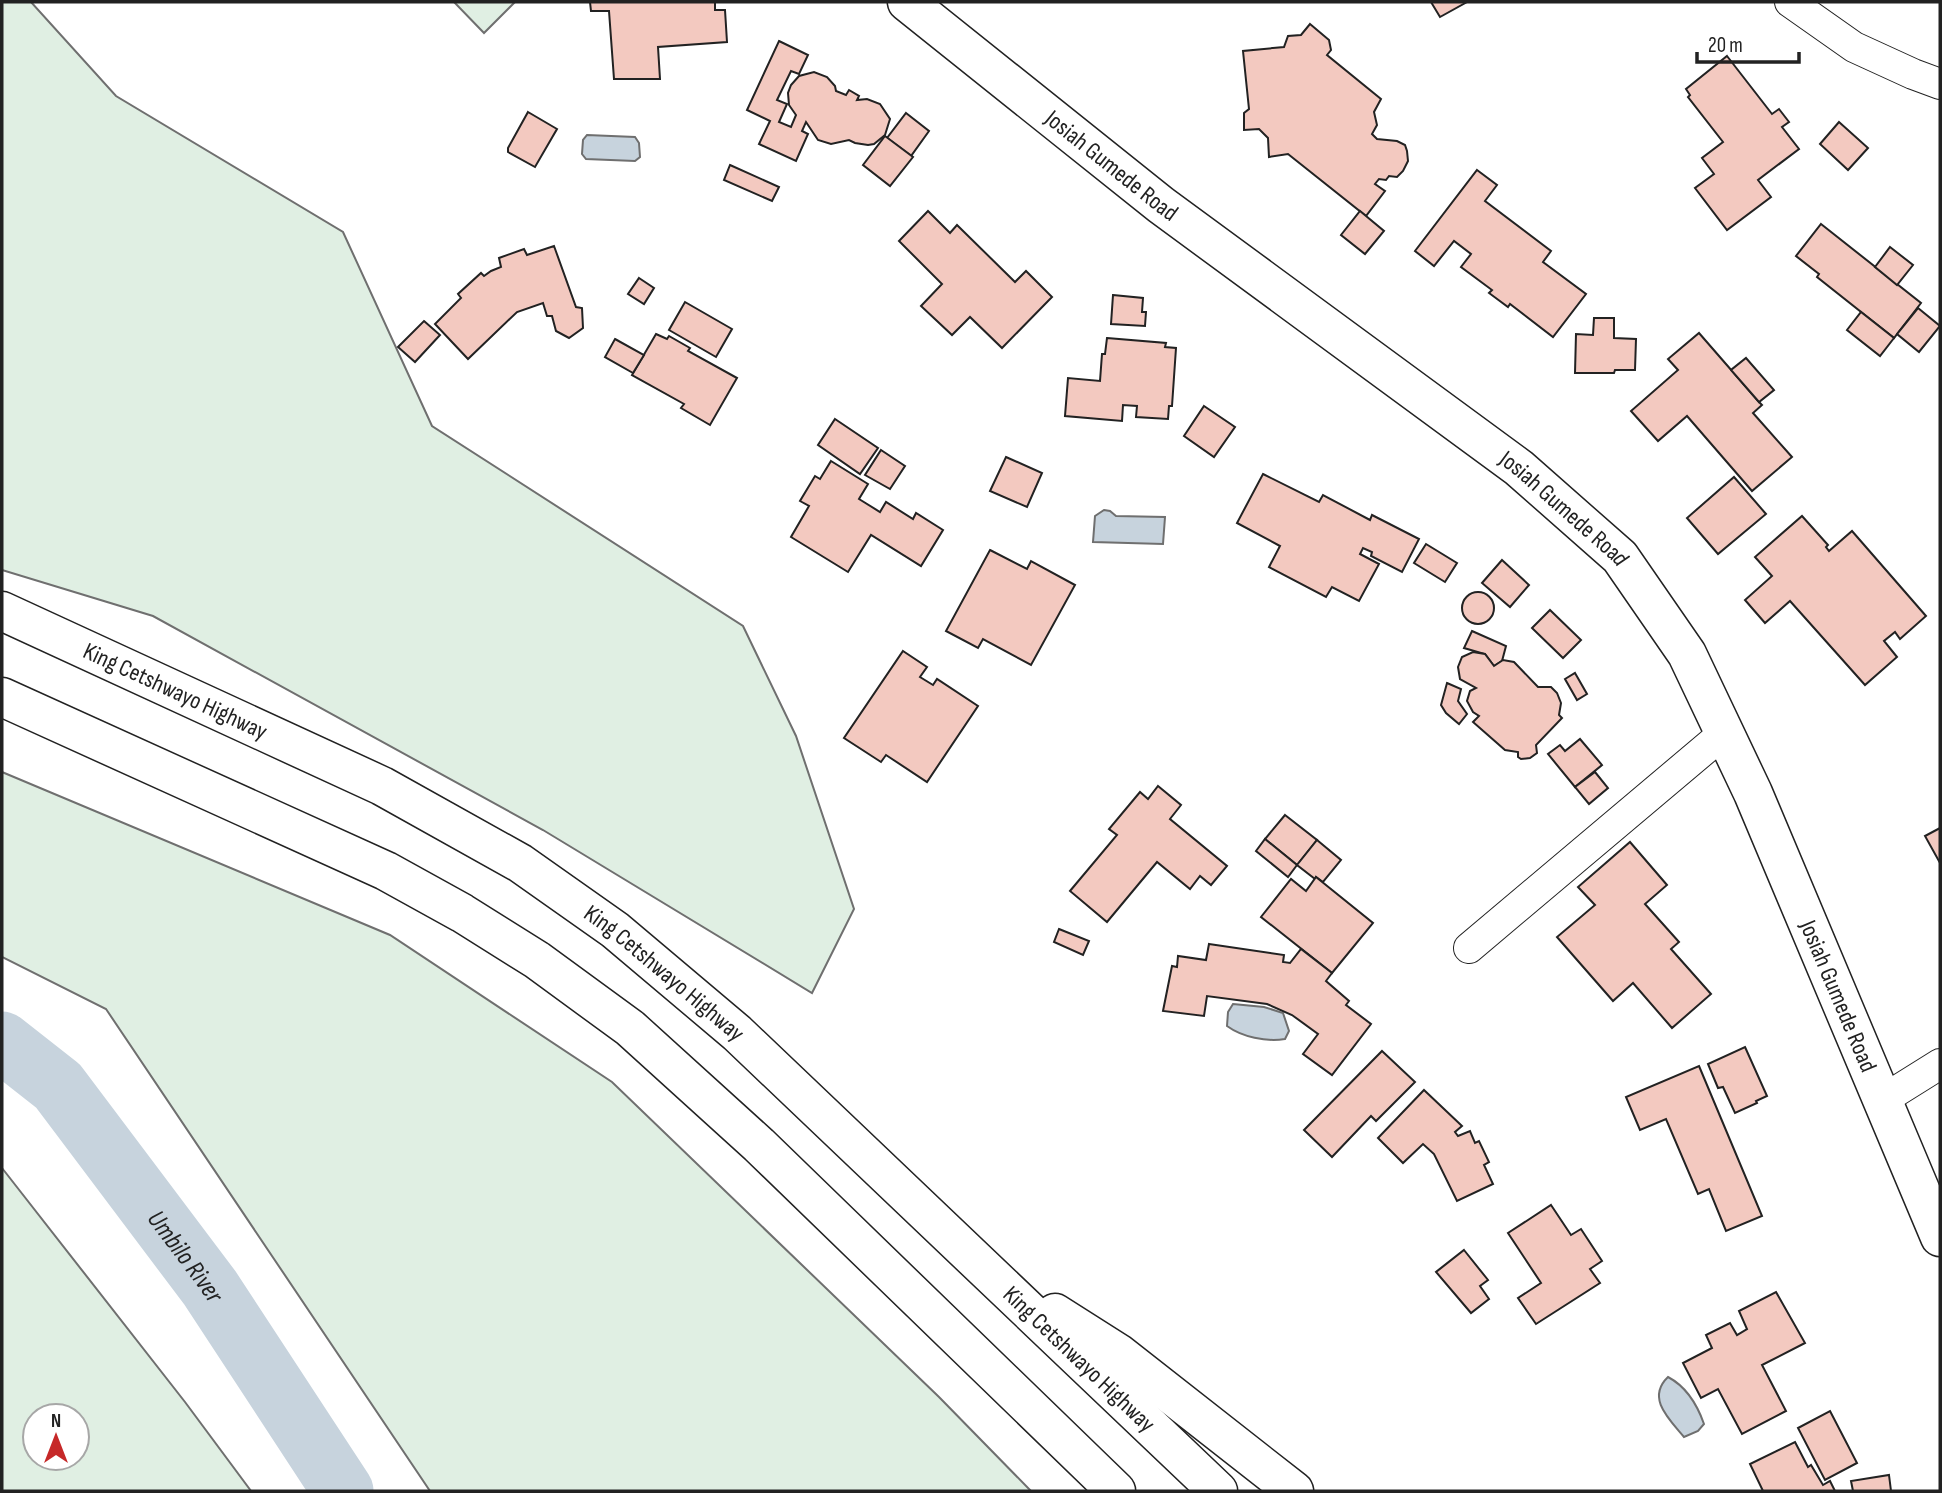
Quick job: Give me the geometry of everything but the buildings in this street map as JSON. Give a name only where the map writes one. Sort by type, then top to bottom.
[{"type":"main road","name":"Josiah Gumede Road","points":[[907,2],[1161,205],[1519,468],[1620,557],[1686,654],[1758,805],[1940,1237]]},
{"type":"main road","name":"King Cetshwayo Highway","points":[[2,611],[382,786],[520,863],[615,930],[737,1033],[1218,1491]]},
{"type":"main road","points":[[2,697],[386,871],[462,913],[537,960],[631,1028],[749,1136],[1116,1491]]},
{"type":"main road","points":[[977,1263],[1118,1353],[1294,1491]]},
{"type":"street","points":[[1790,2],[1854,47],[1940,84]]},
{"type":"street","points":[[1469,948],[1724,733]]},
{"type":"street","points":[[1884,1099],[1940,1064]]},
{"type":"green space","points":[[2,2],[31,2],[116,96],[343,232],[432,426],[743,626],[796,736],[854,909],[812,993],[543,830],[153,616],[2,570]]},
{"type":"green space","points":[[454,2],[515,2],[484,33]]},
{"type":"green space","points":[[2,772],[390,935],[612,1082],[939,1397],[1031,1491],[430,1491],[106,1009],[2,957]]},
{"type":"green space","points":[[2,1168],[185,1402],[251,1491],[2,1491]]},
{"type":"shaded area","points":[[587,135],[635,137],[639,143],[640,157],[635,161],[586,159],[582,154],[583,140]]},
{"type":"shaded area","points":[[1104,510],[1116,516],[1165,517],[1163,544],[1093,542],[1095,516]]},
{"type":"shaded area","points":[[1233,1004],[1264,1007],[1283,1013],[1289,1031],[1285,1039],[1254,1038],[1227,1026],[1228,1012]]},
{"type":"shaded area","points":[[1668,1377],[1690,1397],[1704,1424],[1698,1431],[1684,1437],[1667,1416],[1659,1400],[1662,1385]]},
{"type":"waterway","name":"Umbilo River","points":[[2,1042],[58,1086],[210,1288],[343,1491]]}]
